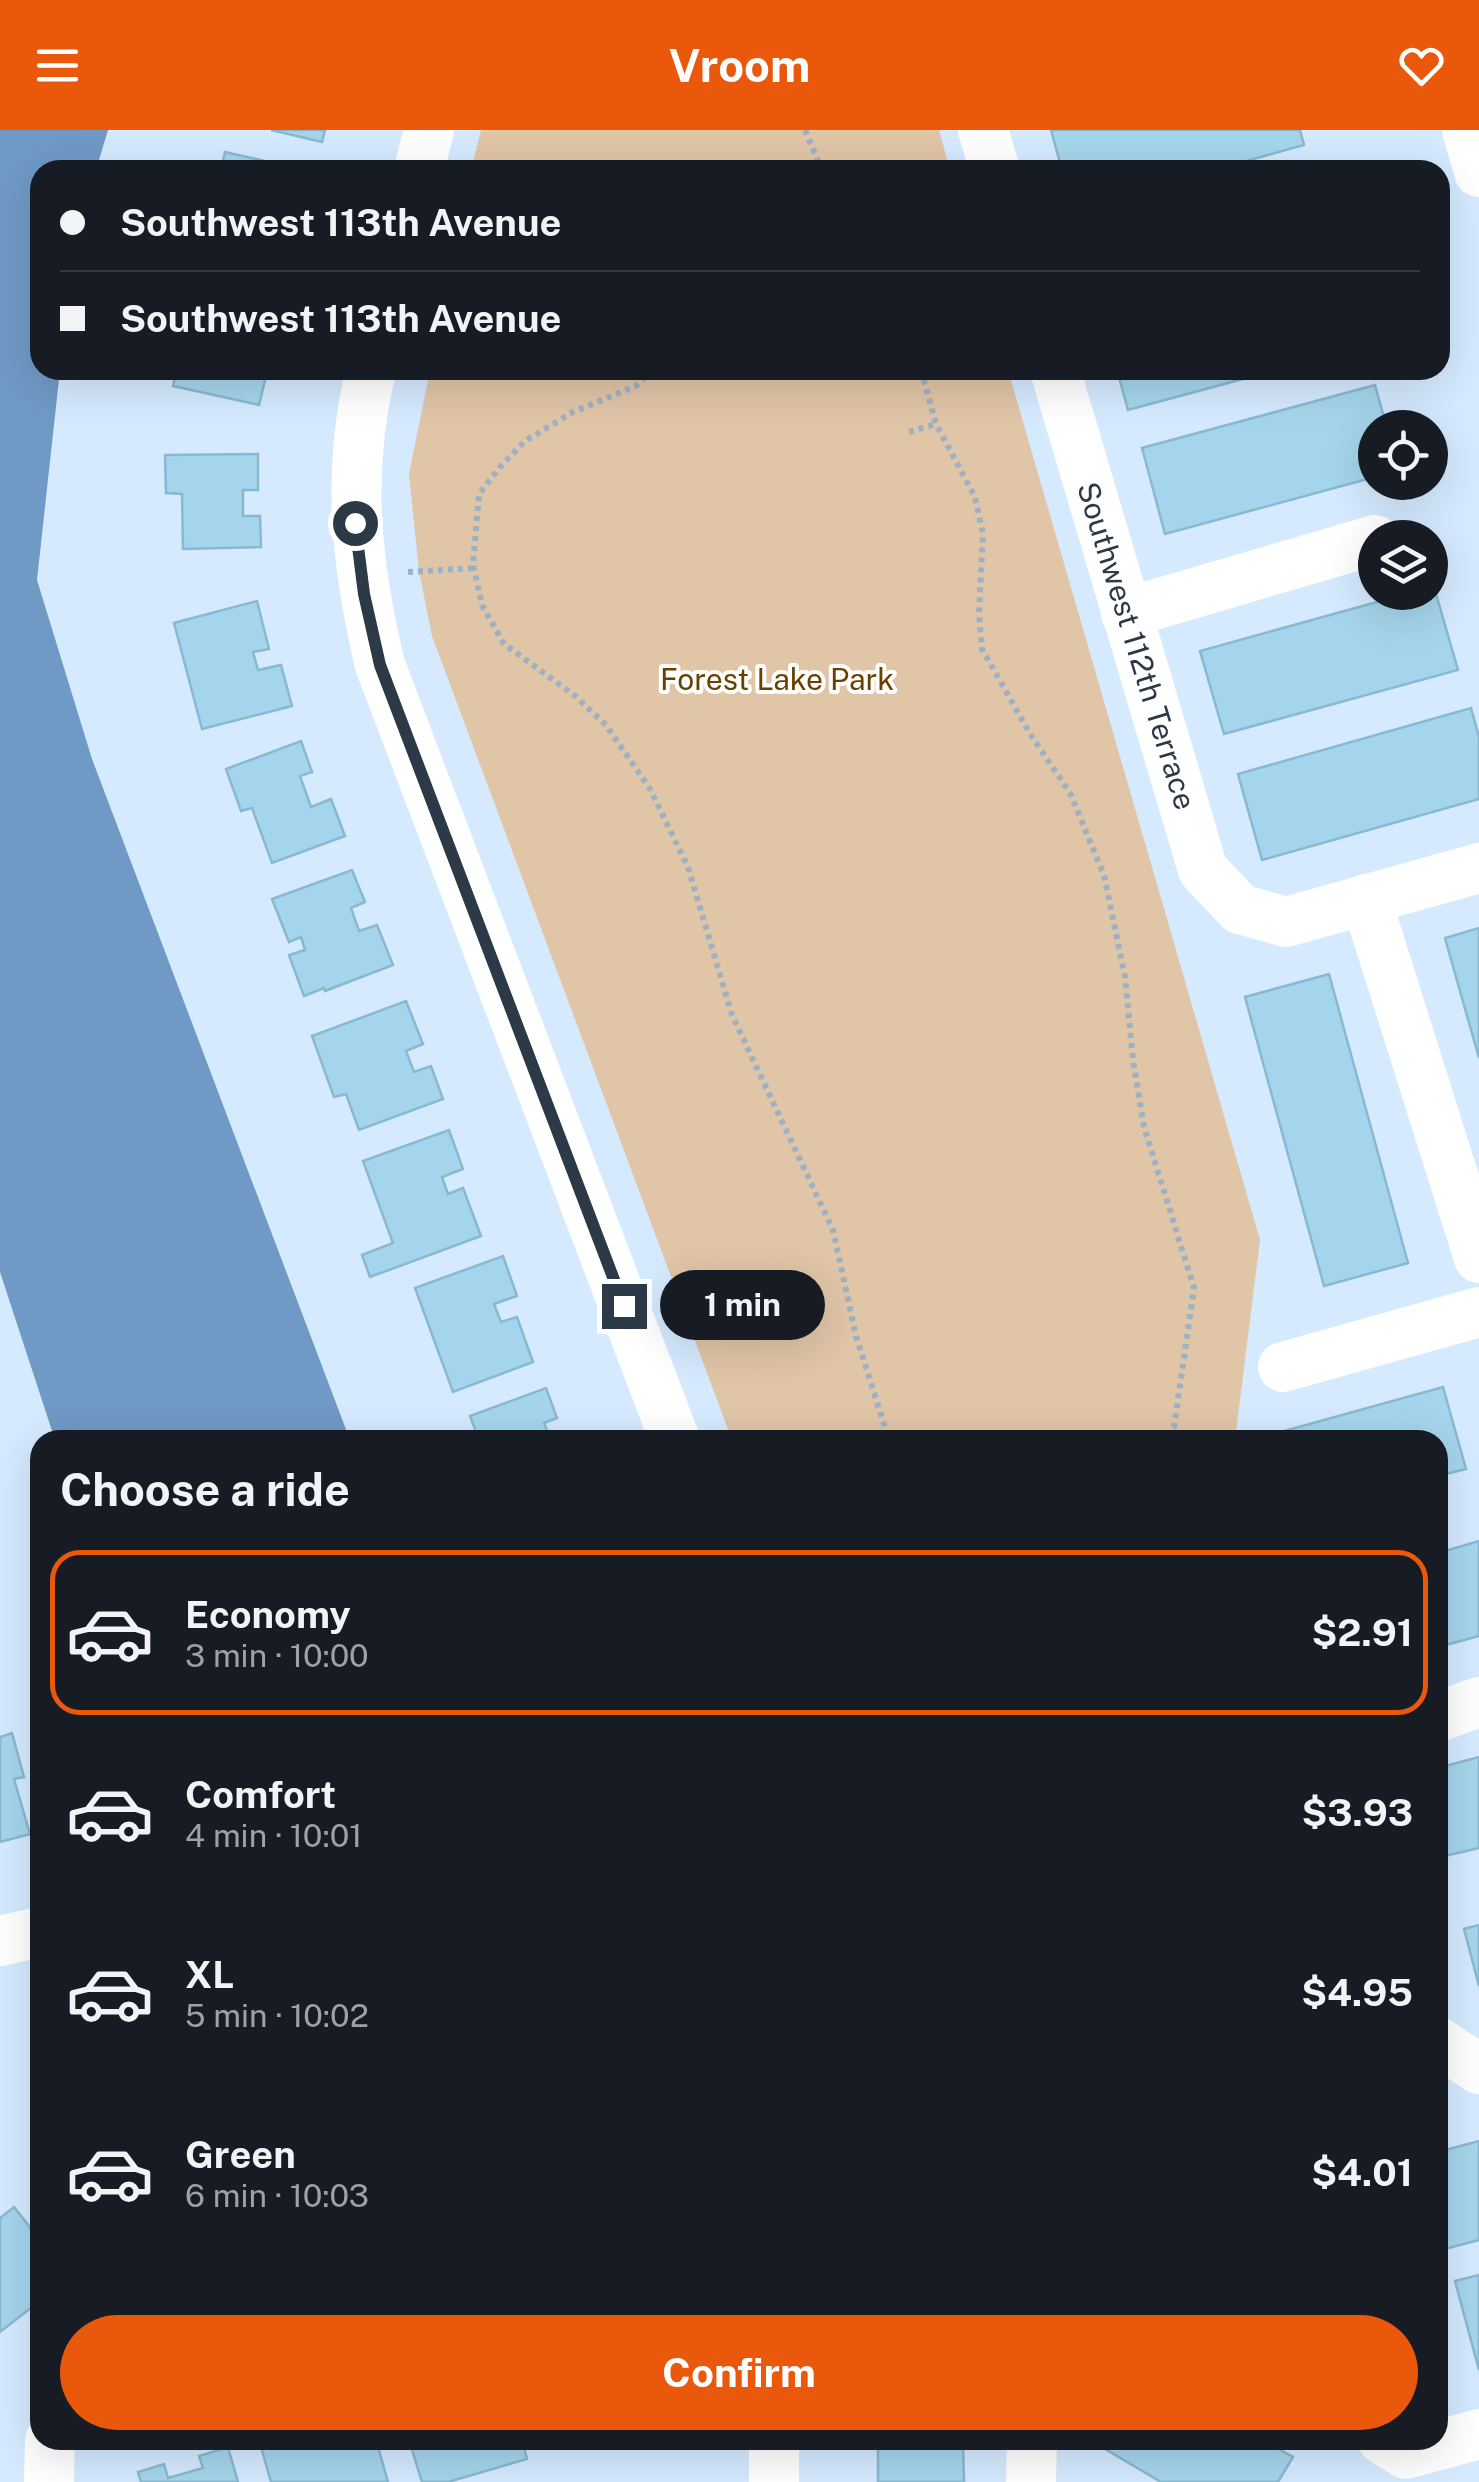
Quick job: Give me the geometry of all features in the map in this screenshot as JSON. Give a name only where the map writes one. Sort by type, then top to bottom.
[{"type":"street","points":[[421,160],[428,130]]},
{"type":"street","points":[[983,130],[992,160]]},
{"type":"street","points":[[1467,130],[1479,172]]},
{"type":"street","points":[[369,380],[356,460],[355,523],[364,594],[380,665],[670,1430]]},
{"type":"street","name":"Southwest 112th Terrace","points":[[1058,380],[1203,870],[1240,909],[1286,922],[1366,899]]},
{"type":"street","points":[[1126,614],[1358,545]]},
{"type":"street","points":[[1479,868],[1366,899],[1479,1258]]},
{"type":"street","points":[[1283,1368],[1479,1312]]},
{"type":"street","points":[[1448,1713],[1479,1702]]},
{"type":"street","points":[[0,1941],[30,1934]]},
{"type":"street","points":[[1448,2049],[1479,2069]]},
{"type":"street","points":[[1448,2442],[1479,2434]]},
{"type":"street","points":[[50,2450],[50,2482]]},
{"type":"street","points":[[774,2450],[774,2482]]},
{"type":"street","points":[[1031,2482],[1032,2450]]},
{"type":"path","points":[[805,130],[818,160]]},
{"type":"path","points":[[642,380],[573,412],[525,442],[480,494],[474,525],[475,568],[482,605],[504,644],[574,695],[606,725],[650,789],[688,867],[732,1015],[834,1230],[856,1336],[885,1430]]},
{"type":"path","points":[[925,380],[936,424],[976,497],[983,534],[979,614],[982,650],[1030,734],[1070,793],[1104,876],[1124,977],[1144,1128],[1194,1288],[1172,1430]]},
{"type":"path","points":[[909,432],[936,424]]},
{"type":"path","points":[[408,572],[475,568]]},
{"type":"green space","points":[[481,130],[939,130],[947,160],[474,160]]},
{"type":"green space","name":"Forest Lake Park","points":[[428,380],[1011,380],[1260,1240],[1236,1430],[728,1430],[432,636],[419,571],[409,474]]},
{"type":"water","points":[[0,130],[108,130],[99,160],[30,160],[30,380],[59,380],[37,580],[92,759],[346,1430],[52,1430],[0,1272]]},
{"type":"building","points":[[271,130],[325,130],[322,142]]},
{"type":"building","points":[[1051,130],[1300,130],[1304,145],[1250,160],[1059,160]]},
{"type":"building","points":[[225,152],[260,160],[223,160]]},
{"type":"building","points":[[174,380],[265,380],[259,405],[173,386]]},
{"type":"building","points":[[1120,380],[1239,380],[1128,410]]},
{"type":"building","points":[[1375,385],[1382,410],[1358,410],[1358,482],[1165,534],[1142,448]]},
{"type":"building","points":[[258,454],[258,490],[243,490],[243,516],[260,516],[261,547],[183,549],[182,494],[166,493],[165,455]]},
{"type":"building","points":[[257,601],[269,649],[253,652],[258,670],[281,665],[292,706],[202,729],[174,623]]},
{"type":"building","points":[[1358,607],[1441,610],[1458,670],[1224,734],[1200,651]]},
{"type":"building","points":[[1471,708],[1479,737],[1479,799],[1262,860],[1238,774]]},
{"type":"building","points":[[301,741],[312,772],[300,776],[311,807],[331,799],[345,836],[272,863],[252,808],[241,811],[226,769]]},
{"type":"building","points":[[352,870],[365,902],[351,908],[359,931],[377,925],[393,965],[304,996],[289,955],[305,950],[301,937],[289,942],[272,899]]},
{"type":"building","points":[[1479,928],[1479,1058],[1445,938]]},
{"type":"building","points":[[1329,974],[1408,1263],[1324,1286],[1245,997]]},
{"type":"building","points":[[406,1001],[423,1044],[406,1051],[414,1072],[431,1066],[443,1099],[359,1130],[346,1094],[334,1097],[312,1036]]},
{"type":"building","points":[[449,1130],[463,1169],[442,1177],[448,1194],[463,1188],[481,1236],[370,1277],[362,1255],[393,1243],[363,1161]]},
{"type":"building","points":[[503,1256],[517,1296],[494,1304],[501,1322],[517,1317],[533,1362],[453,1392],[415,1288]]},
{"type":"building","points":[[1443,1387],[1466,1469],[1448,1474],[1448,1430],[1287,1430]]},
{"type":"building","points":[[546,1388],[557,1418],[544,1423],[547,1430],[475,1430],[470,1416]]},
{"type":"building","points":[[1479,1541],[1479,1636],[1448,1644],[1448,1550]]},
{"type":"building","points":[[12,1733],[24,1777],[14,1779],[30,1834],[0,1842],[0,1737]]},
{"type":"building","points":[[1479,1757],[1479,1848],[1448,1855],[1448,1765]]},
{"type":"building","points":[[1479,1925],[1479,1986],[1464,1929]]},
{"type":"building","points":[[1479,2141],[1479,2240],[1448,2248],[1448,2149]]},
{"type":"building","points":[[14,2207],[30,2227],[30,2309],[0,2332],[0,2218]]},
{"type":"building","points":[[1479,2275],[1479,2370],[1455,2281]]},
{"type":"building","points":[[229,2450],[238,2482],[141,2482],[138,2472],[164,2464],[168,2478],[203,2468],[199,2456]]},
{"type":"building","points":[[262,2450],[379,2450],[388,2482],[271,2482]]},
{"type":"building","points":[[412,2450],[525,2450],[527,2459],[448,2482],[422,2482]]},
{"type":"building","points":[[878,2450],[963,2450],[964,2482],[878,2482]]},
{"type":"building","points":[[1107,2450],[1281,2450],[1293,2457],[1278,2482],[1161,2482]]},
{"type":"route","points":[[355,523],[364,594],[380,665],[624,1306]]}]
